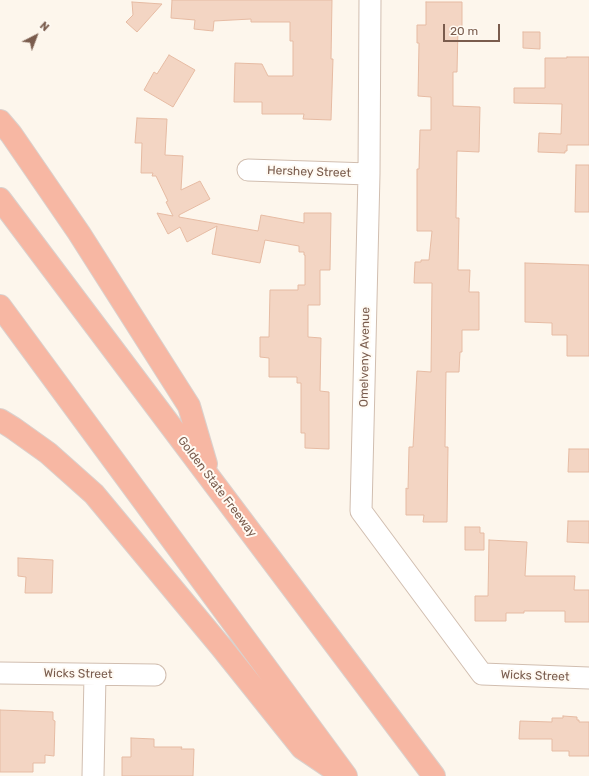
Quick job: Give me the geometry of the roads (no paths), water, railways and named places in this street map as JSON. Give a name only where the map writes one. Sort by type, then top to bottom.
[{"type":"highway","points":[[0,120],[79,233],[189,406],[210,477]]},
{"type":"highway","name":"Golden State Freeway","points":[[0,199],[434,776]]},
{"type":"highway","points":[[0,306],[345,776]]},
{"type":"highway","points":[[0,420],[14,428],[48,453],[94,494],[222,648],[302,748],[345,776]]},
{"type":"highway","points":[[418,753],[423,776]]},
{"type":"street","name":"Omelveny Avenue","points":[[370,0],[369,174],[361,511],[482,674]]},
{"type":"street","name":"Hershey Street","points":[[248,170],[369,174]]},
{"type":"street","name":"Wicks Street","points":[[0,673],[155,675]]},
{"type":"street","name":"Wicks Street","points":[[482,674],[589,678]]},
{"type":"street","points":[[93,776],[95,675]]}]
